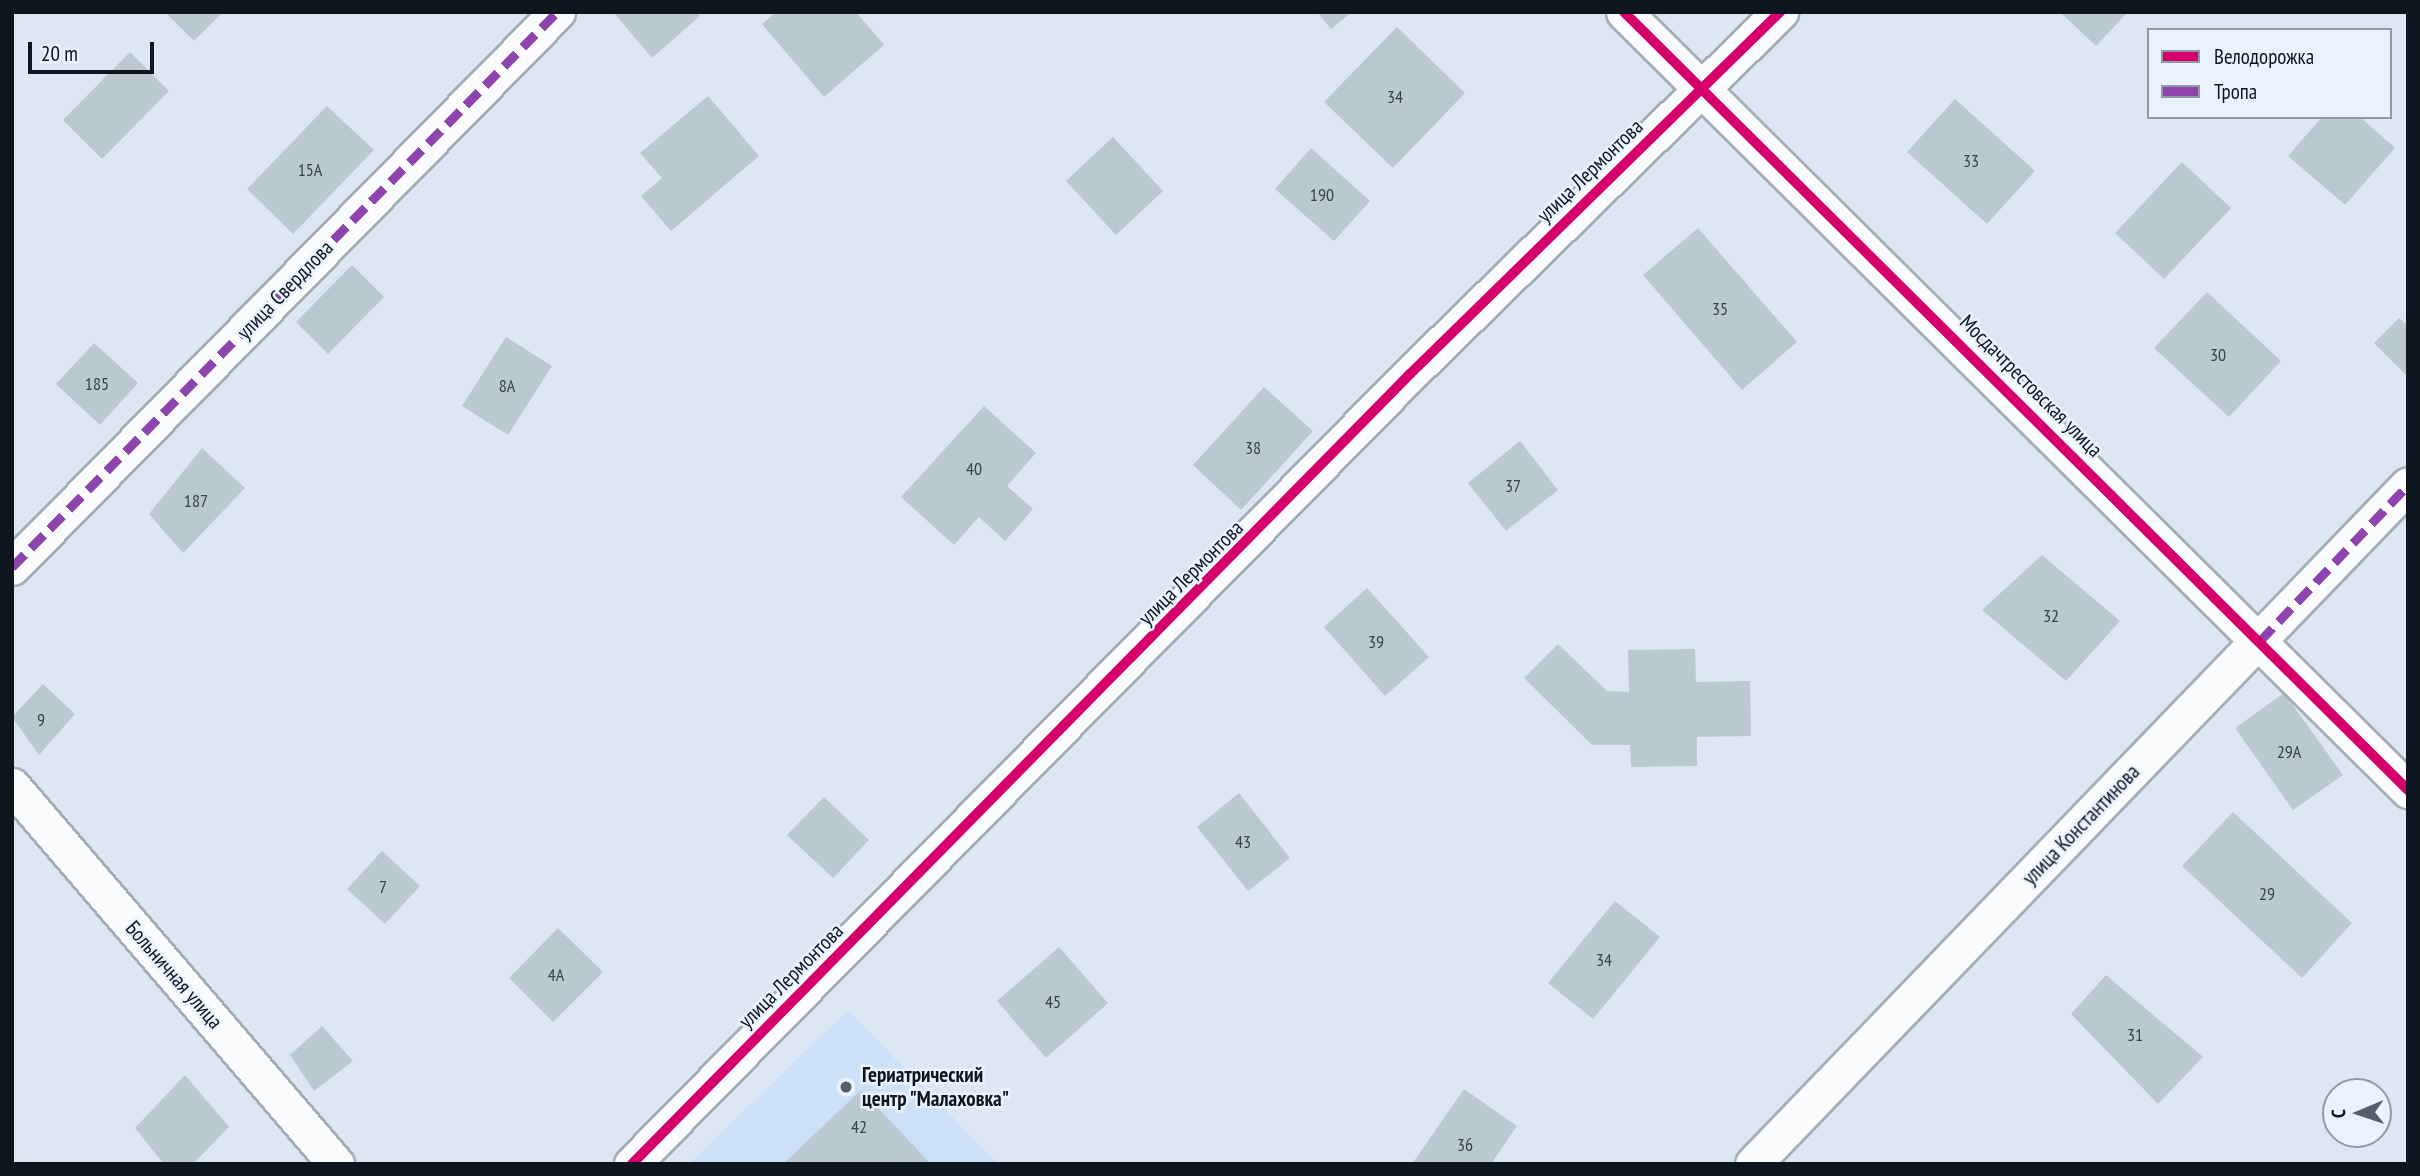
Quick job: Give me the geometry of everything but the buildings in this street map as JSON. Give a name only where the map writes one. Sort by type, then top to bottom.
[{"type":"street","name":"улица Свердлова","points":[[12,567],[557,12]]},
{"type":"street","name":"Мосдачтрестовская улица","points":[[1624,12],[1704,87],[2408,790]]},
{"type":"street","name":"улица Лермонтова","points":[[632,1164],[1410,374],[1780,12]]},
{"type":"street","name":"улица Константинова","points":[[1753,1164],[2408,485]]},
{"type":"street","name":"Больничная улица","points":[[12,786],[336,1164]]},
{"type":"shaded area","name":"Гериатрический центр \"Малаховка\"","points":[[848,1010],[998,1164],[689,1164]]},
{"type":"marked path","points":[[12,567],[557,12]]},
{"type":"marked path","points":[[2263,645],[2260,641],[2408,485]]},
{"type":"cycle path","points":[[1624,12],[2408,790]]},
{"type":"cycle path","points":[[632,1164],[1410,374],[1780,12]]},
{"type":"place","name":"Гериатрический центр \"Малаховка\"","points":[[846,1087]]}]
